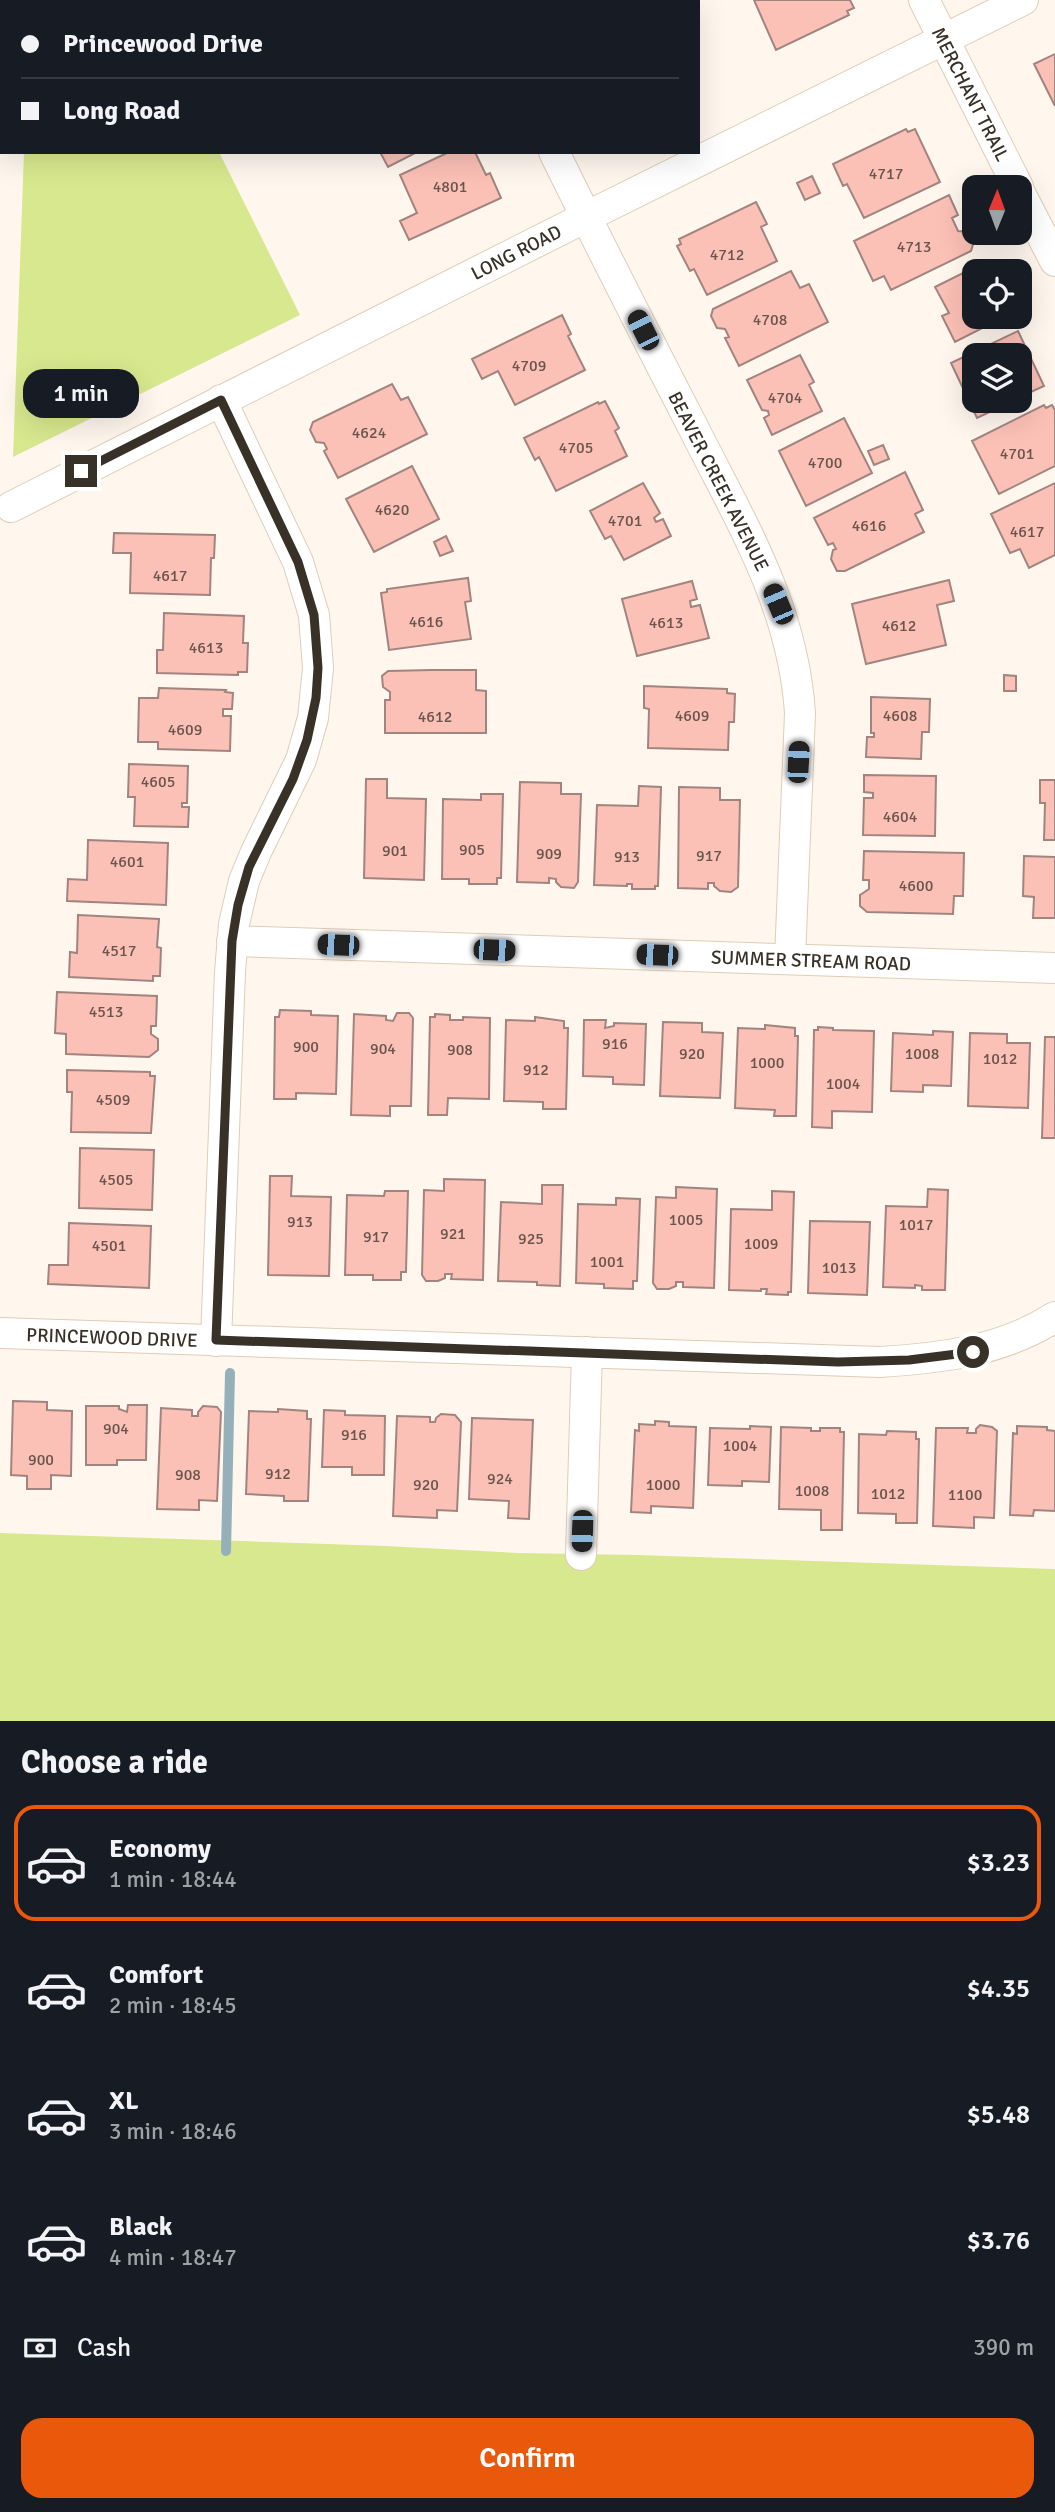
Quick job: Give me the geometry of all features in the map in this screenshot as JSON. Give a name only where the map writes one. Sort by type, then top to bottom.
[{"type":"street","name":"MERCHANT TRAIL","points":[[924,0],[1012,175]]},
{"type":"street","name":"LONG ROAD","points":[[11,507],[1023,0]]},
{"type":"street","name":"BEAVER CREEK AVENUE","points":[[555,154],[757,554],[785,624],[797,676],[800,713],[790,959]]},
{"type":"street","points":[[1032,216],[1055,261]]},
{"type":"street","points":[[216,1340],[232,941],[238,905],[249,867],[293,779],[307,740],[316,698],[318,668],[314,615],[298,562],[221,400]]},
{"type":"street","name":"SUMMER STREAM ROAD","points":[[232,941],[1055,968]]},
{"type":"street","name":"PRINCEWOOD DRIVE","points":[[0,1333],[838,1362],[909,1360],[973,1352],[1028,1332],[1055,1317]]},
{"type":"street","points":[[581,1555],[587,1352]]},
{"type":"green space","points":[[24,154],[220,154],[300,315],[13,457]]},
{"type":"green space","points":[[0,1533],[518,1553],[1055,1569],[1055,1721],[0,1721]]},
{"type":"building","points":[[754,0],[850,0],[854,8],[847,11],[849,15],[776,50]]},
{"type":"building","points":[[1055,54],[1055,106],[1034,64]]},
{"type":"building","points":[[906,129],[908,132],[915,129],[940,182],[864,218],[847,184],[843,186],[833,164]]},
{"type":"building","points":[[381,154],[413,154],[388,167]]},
{"type":"building","points":[[445,154],[476,154],[486,175],[490,173],[501,198],[409,240],[400,221],[417,213],[400,175]]},
{"type":"building","points":[[812,176],[820,193],[805,200],[797,183]]},
{"type":"building","points":[[949,195],[958,215],[952,218],[958,231],[962,231],[962,245],[973,245],[971,251],[891,290],[884,276],[873,281],[854,241]]},
{"type":"building","points":[[756,202],[767,224],[761,227],[777,261],[707,295],[694,269],[690,271],[677,246],[681,244],[679,239]]},
{"type":"building","points":[[791,271],[800,288],[809,284],[828,322],[739,366],[725,338],[729,337],[725,329],[717,328],[711,316],[713,309]]},
{"type":"building","points":[[962,274],[962,329],[980,329],[955,342],[942,316],[949,313],[935,287]]},
{"type":"building","points":[[562,315],[571,334],[568,336],[585,370],[515,405],[498,371],[482,379],[472,359]]},
{"type":"building","points":[[1018,331],[1024,343],[993,343]]},
{"type":"building","points":[[800,355],[814,382],[809,385],[822,411],[772,435],[764,418],[769,415],[768,411],[762,410],[747,380]]},
{"type":"building","points":[[962,358],[962,386],[951,363]]},
{"type":"building","points":[[1032,361],[1044,386],[1032,392]]},
{"type":"building","points":[[392,384],[401,400],[408,397],[427,434],[338,478],[324,451],[327,449],[324,443],[316,442],[310,430],[313,422]]},
{"type":"building","points":[[605,401],[619,428],[615,431],[627,456],[556,491],[539,457],[535,460],[524,438]]},
{"type":"building","points":[[1044,405],[1046,408],[1052,405],[1055,410],[1055,466],[999,494],[972,441]]},
{"type":"building","points":[[975,413],[988,413],[977,418]]},
{"type":"building","points":[[844,418],[872,473],[806,506],[779,451]]},
{"type":"building","points":[[883,445],[889,459],[874,465],[868,451]]},
{"type":"building","points":[[412,466],[439,519],[374,552],[346,499]]},
{"type":"building","points":[[905,472],[923,510],[915,514],[924,532],[845,571],[837,571],[831,559],[833,550],[836,549],[833,543],[828,545],[814,518]]},
{"type":"building","points":[[643,483],[660,513],[654,518],[656,522],[663,519],[671,536],[624,560],[611,536],[605,539],[590,511]]},
{"type":"building","points":[[1055,483],[1055,555],[1029,568],[1020,549],[1010,553],[991,514]]},
{"type":"building","points":[[114,533],[215,535],[210,595],[130,593],[131,553],[113,553]]},
{"type":"building","points":[[446,536],[453,551],[440,556],[434,542]]},
{"type":"building","points":[[468,578],[471,601],[465,602],[471,639],[389,650],[381,593],[387,592],[387,589]]},
{"type":"building","points":[[949,580],[954,601],[937,605],[946,645],[866,664],[852,604]]},
{"type":"building","points":[[692,581],[697,599],[690,601],[691,607],[700,605],[709,638],[637,656],[622,599]]},
{"type":"building","points":[[164,613],[244,616],[243,643],[248,643],[247,672],[238,672],[238,675],[157,673],[157,650],[163,650]]},
{"type":"building","points":[[476,670],[476,690],[486,691],[486,733],[385,733],[385,700],[390,700],[390,692],[383,687],[382,676],[388,671]]},
{"type":"building","points":[[1004,675],[1016,676],[1016,691],[1004,691]]},
{"type":"building","points":[[644,686],[727,689],[727,693],[735,694],[734,722],[729,722],[728,750],[648,748],[649,709],[644,708]]},
{"type":"building","points":[[159,688],[226,690],[225,692],[233,693],[232,709],[223,709],[223,716],[231,716],[230,751],[158,749],[158,742],[138,742],[139,698],[158,698]]},
{"type":"building","points":[[871,697],[930,699],[929,732],[922,732],[921,759],[866,757],[867,737],[874,737],[874,733],[871,733]]},
{"type":"building","points":[[129,764],[188,766],[187,803],[182,803],[182,807],[189,807],[188,827],[134,826],[135,797],[128,797]]},
{"type":"building","points":[[864,775],[936,776],[935,836],[863,835],[864,798],[873,798],[873,793],[864,792]]},
{"type":"building","points":[[366,779],[387,779],[387,798],[426,799],[424,880],[364,878]]},
{"type":"building","points":[[1040,780],[1055,780],[1055,840],[1044,840],[1045,803],[1040,803]]},
{"type":"building","points":[[520,782],[561,783],[561,794],[581,794],[578,882],[574,888],[561,887],[556,879],[549,878],[549,883],[517,882]]},
{"type":"building","points":[[639,786],[661,787],[658,886],[655,886],[655,889],[632,889],[632,884],[594,885],[597,805],[638,806]]},
{"type":"building","points":[[679,787],[720,788],[720,800],[740,800],[738,887],[731,892],[720,891],[714,883],[708,883],[708,889],[678,888]]},
{"type":"building","points":[[481,794],[503,794],[501,878],[497,878],[497,884],[469,884],[469,879],[442,879],[443,799],[481,800]]},
{"type":"building","points":[[88,840],[168,843],[166,905],[67,901],[68,879],[87,880]]},
{"type":"building","points":[[864,851],[964,853],[963,896],[954,896],[953,914],[867,912],[860,906],[860,895],[869,889],[869,880],[863,880]]},
{"type":"building","points":[[1024,856],[1055,857],[1055,918],[1033,918],[1034,897],[1023,896]]},
{"type":"building","points":[[78,915],[159,919],[157,947],[161,948],[160,976],[153,976],[153,981],[69,977],[70,952],[77,953]]},
{"type":"building","points":[[57,992],[157,996],[156,1026],[151,1026],[151,1034],[158,1039],[158,1050],[149,1057],[66,1054],[66,1034],[55,1033]]},
{"type":"building","points":[[280,1010],[311,1011],[311,1015],[338,1016],[336,1094],[296,1093],[296,1099],[274,1099],[275,1017],[279,1017]]},
{"type":"building","points":[[397,1013],[409,1013],[413,1018],[411,1106],[390,1106],[390,1116],[351,1115],[354,1014],[386,1016],[386,1020],[393,1021]]},
{"type":"building","points":[[435,1014],[450,1015],[450,1020],[463,1020],[463,1017],[490,1018],[489,1099],[448,1098],[447,1115],[428,1115],[430,1017],[435,1017]]},
{"type":"building","points":[[535,1017],[564,1021],[564,1028],[568,1028],[566,1109],[543,1109],[543,1102],[504,1101],[506,1020],[535,1021]]},
{"type":"building","points":[[584,1020],[606,1020],[605,1028],[614,1026],[614,1023],[646,1024],[644,1085],[613,1084],[613,1077],[583,1076]]},
{"type":"building","points":[[663,1022],[702,1023],[702,1032],[723,1033],[720,1098],[660,1096]]},
{"type":"building","points":[[765,1025],[795,1028],[795,1036],[798,1036],[796,1116],[774,1116],[775,1110],[735,1108],[738,1028],[765,1029]]},
{"type":"building","points":[[818,1027],[874,1031],[872,1112],[832,1111],[832,1128],[812,1127],[814,1030],[818,1030]]},
{"type":"building","points":[[933,1031],[953,1032],[951,1086],[923,1085],[923,1092],[891,1091],[893,1033],[933,1035]]},
{"type":"building","points":[[970,1033],[1007,1034],[1007,1043],[1030,1043],[1028,1108],[968,1106]]},
{"type":"building","points":[[1045,1037],[1055,1037],[1055,1138],[1042,1138]]},
{"type":"building","points":[[67,1070],[150,1072],[150,1076],[155,1076],[151,1133],[71,1132],[72,1092],[67,1092]]},
{"type":"building","points":[[80,1148],[154,1150],[152,1210],[79,1208]]},
{"type":"building","points":[[270,1176],[292,1176],[291,1196],[331,1197],[329,1276],[268,1275]]},
{"type":"building","points":[[444,1179],[485,1180],[483,1280],[451,1279],[452,1274],[445,1274],[445,1278],[438,1281],[426,1281],[422,1275],[424,1190],[444,1191]]},
{"type":"building","points":[[542,1185],[563,1185],[560,1286],[537,1285],[537,1282],[498,1281],[501,1202],[542,1204]]},
{"type":"building","points":[[676,1187],[717,1189],[714,1288],[683,1287],[683,1282],[676,1282],[676,1286],[669,1289],[657,1289],[653,1283],[656,1197],[676,1198]]},
{"type":"building","points":[[928,1189],[948,1190],[945,1290],[922,1290],[922,1286],[915,1285],[915,1288],[883,1287],[886,1206],[927,1207]]},
{"type":"building","points":[[385,1191],[408,1191],[406,1272],[401,1272],[401,1280],[373,1280],[373,1275],[345,1275],[347,1195],[384,1196]]},
{"type":"building","points":[[772,1191],[794,1192],[791,1292],[788,1292],[788,1295],[766,1294],[767,1289],[729,1290],[731,1209],[772,1210]]},
{"type":"building","points":[[616,1198],[640,1199],[637,1281],[633,1281],[633,1289],[576,1283],[578,1204],[616,1205]]},
{"type":"building","points":[[810,1221],[870,1222],[867,1295],[808,1293]]},
{"type":"building","points":[[69,1223],[151,1226],[149,1288],[48,1284],[49,1265],[68,1265]]},
{"type":"building","points":[[13,1401],[47,1402],[47,1410],[72,1411],[71,1476],[51,1475],[51,1489],[27,1489],[27,1476],[11,1475]]},
{"type":"building","points":[[128,1405],[147,1405],[146,1460],[117,1460],[117,1465],[86,1465],[86,1406],[119,1406],[119,1409],[127,1412]]},
{"type":"building","points":[[203,1406],[217,1407],[221,1412],[217,1501],[199,1500],[199,1510],[157,1509],[161,1408],[192,1410],[192,1416],[198,1416]]},
{"type":"building","points":[[278,1409],[307,1411],[307,1419],[311,1419],[308,1501],[284,1501],[284,1496],[246,1494],[249,1411],[278,1412]]},
{"type":"building","points":[[324,1410],[345,1411],[345,1415],[385,1416],[384,1475],[352,1475],[352,1467],[322,1467]]},
{"type":"building","points":[[441,1414],[455,1415],[461,1422],[457,1511],[437,1510],[437,1518],[393,1516],[397,1416],[430,1417],[430,1422],[435,1422]]},
{"type":"building","points":[[472,1418],[533,1420],[529,1519],[508,1518],[509,1501],[469,1499]]},
{"type":"building","points":[[655,1421],[669,1422],[669,1426],[696,1427],[693,1508],[651,1506],[651,1513],[631,1512],[635,1430],[639,1431],[639,1424],[655,1425]]},
{"type":"building","points":[[980,1425],[992,1427],[997,1431],[994,1518],[974,1517],[974,1528],[933,1526],[936,1428],[968,1428],[967,1433],[976,1433]]},
{"type":"building","points":[[750,1426],[771,1427],[769,1482],[742,1481],[742,1486],[708,1485],[710,1428],[750,1429]]},
{"type":"building","points":[[1017,1426],[1047,1427],[1047,1430],[1055,1431],[1055,1511],[1034,1510],[1033,1516],[1010,1515],[1013,1433],[1017,1434]]},
{"type":"building","points":[[781,1427],[811,1428],[811,1431],[840,1428],[840,1432],[844,1432],[842,1530],[821,1530],[821,1510],[779,1509]]},
{"type":"building","points":[[887,1431],[916,1432],[916,1439],[919,1439],[917,1523],[896,1523],[896,1514],[858,1513],[859,1434],[886,1435]]},
{"type":"waterway","points":[[226,1551],[230,1373]]},
{"type":"route","points":[[81,471],[221,400],[298,562],[314,615],[318,668],[313,718],[293,779],[249,867],[234,924],[216,1340],[838,1362],[909,1360],[973,1352]]}]
